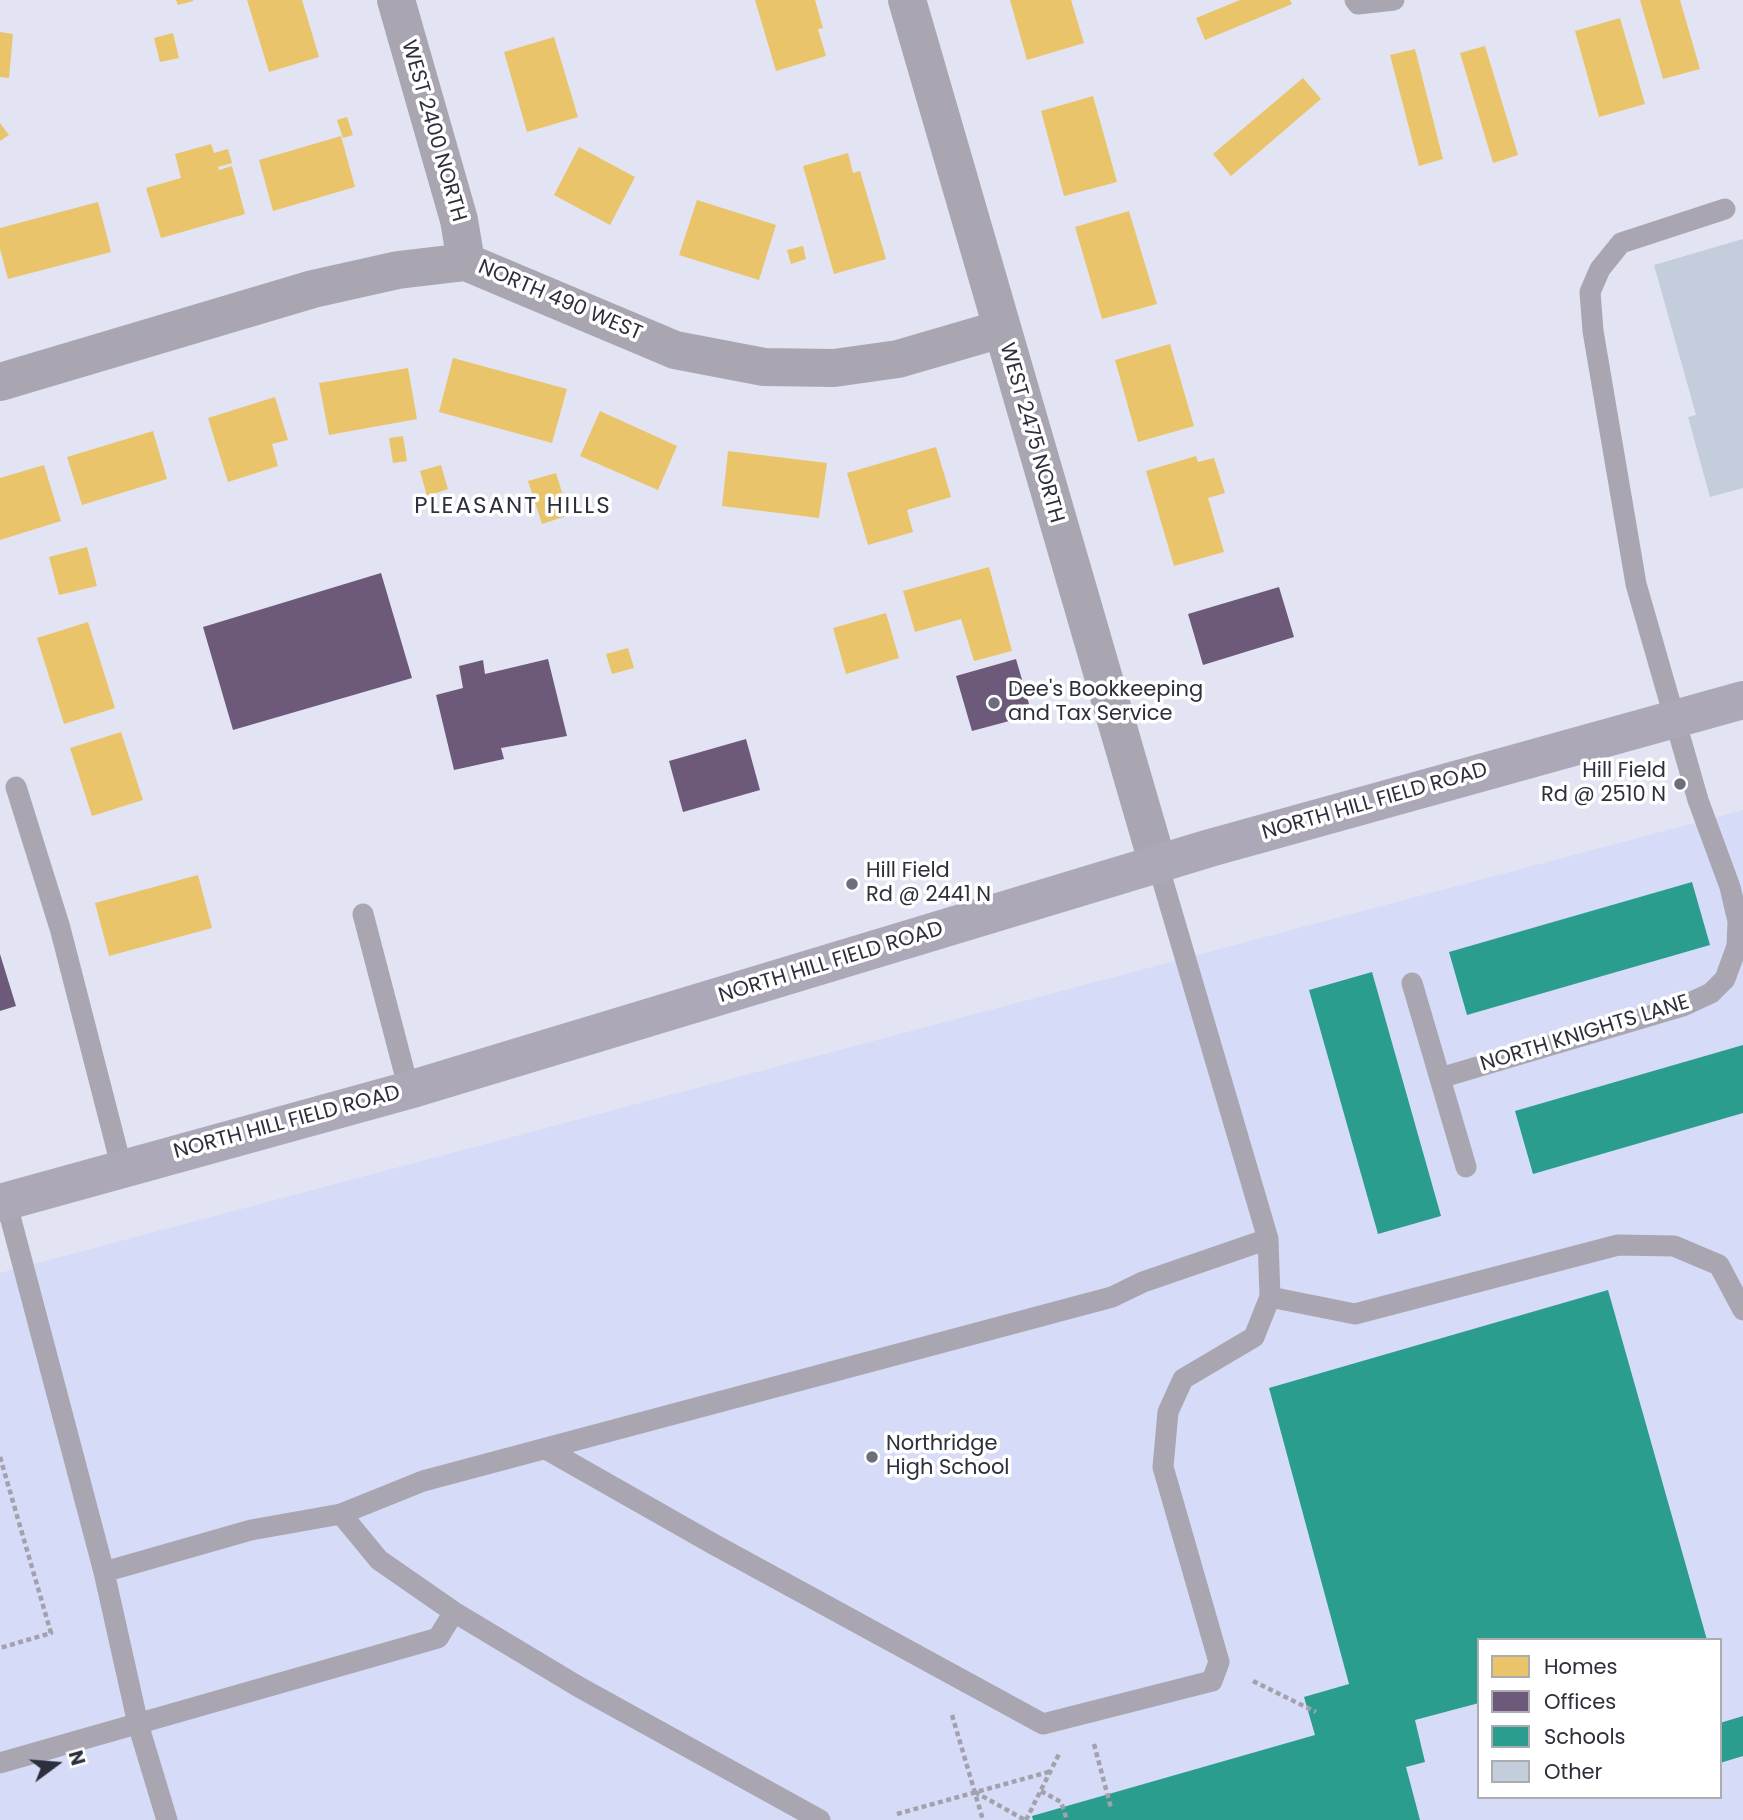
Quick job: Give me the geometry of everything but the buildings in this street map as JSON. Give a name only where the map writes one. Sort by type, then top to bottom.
[{"type":"main road","name":"NORTH HILL FIELD ROAD","points":[[3,1202],[409,1090],[1158,865],[1743,700]]},
{"type":"street","name":"WEST 2400 NORTH","points":[[396,0],[459,220],[466,262]]},
{"type":"street","name":"WEST 2475 NORTH","points":[[907,0],[1158,865]]},
{"type":"street","name":"NORTH 490 WEST","points":[[0,382],[313,289],[398,271],[466,262],[675,350],[764,367],[834,368],[898,359],[1001,328]]},
{"type":"lane","points":[[1356,2],[1394,0]]},
{"type":"lane","points":[[1676,717],[1636,584],[1593,331],[1590,292],[1600,270],[1621,243],[1725,209]]},
{"type":"lane","name":"NORTH KNIGHTS LANE","points":[[1440,1078],[1683,1006],[1711,993],[1725,979],[1737,946],[1738,921],[1730,887],[1698,800],[1676,717]]},
{"type":"lane","points":[[16,788],[60,928],[122,1169]]},
{"type":"lane","points":[[546,1449],[715,1545],[1043,1724],[1212,1681],[1219,1662],[1163,1467],[1168,1412],[1183,1379],[1254,1337],[1270,1297],[1268,1239],[1158,865]]},
{"type":"lane","points":[[363,914],[409,1090]]},
{"type":"lane","points":[[1412,984],[1466,1167]]},
{"type":"lane","points":[[3,1202],[104,1572],[138,1724],[167,1820]]},
{"type":"lane","points":[[104,1572],[251,1530],[341,1514],[423,1481],[1112,1297],[1143,1282],[1268,1239]]},
{"type":"lane","points":[[1270,1297],[1355,1314],[1618,1245],[1674,1246],[1718,1265],[1743,1310]]},
{"type":"lane","points":[[341,1514],[379,1560],[454,1612],[579,1687],[820,1820]]},
{"type":"lane","points":[[0,1763],[438,1638],[454,1612]]},
{"type":"path","points":[[0,1457],[51,1633],[0,1648]]},
{"type":"path","points":[[1253,1681],[1316,1712]]},
{"type":"path","points":[[952,1715],[983,1820]]},
{"type":"path","points":[[1094,1744],[1111,1808]]},
{"type":"path","points":[[975,1792],[1026,1820],[1059,1754]]},
{"type":"path","points":[[897,1814],[1052,1771]]},
{"type":"path","points":[[1041,1791],[1061,1802],[1067,1820]]},
{"type":"shaded area","name":"Northridge High School","points":[[1743,810],[1743,1820],[0,1820],[0,1273]]},
{"type":"place","name":"Dee's Bookkeeping and Tax Service","points":[[994,703]]},
{"type":"place","name":"Hill Field Rd @ 2510 N","points":[[1680,784]]},
{"type":"place","name":"Hill Field Rd @ 2441 N","points":[[852,884]]},
{"type":"place","name":"Northridge High School","points":[[872,1457]]},
{"type":"district","name":"PLEASANT HILLS","points":[[513,507]]}]
